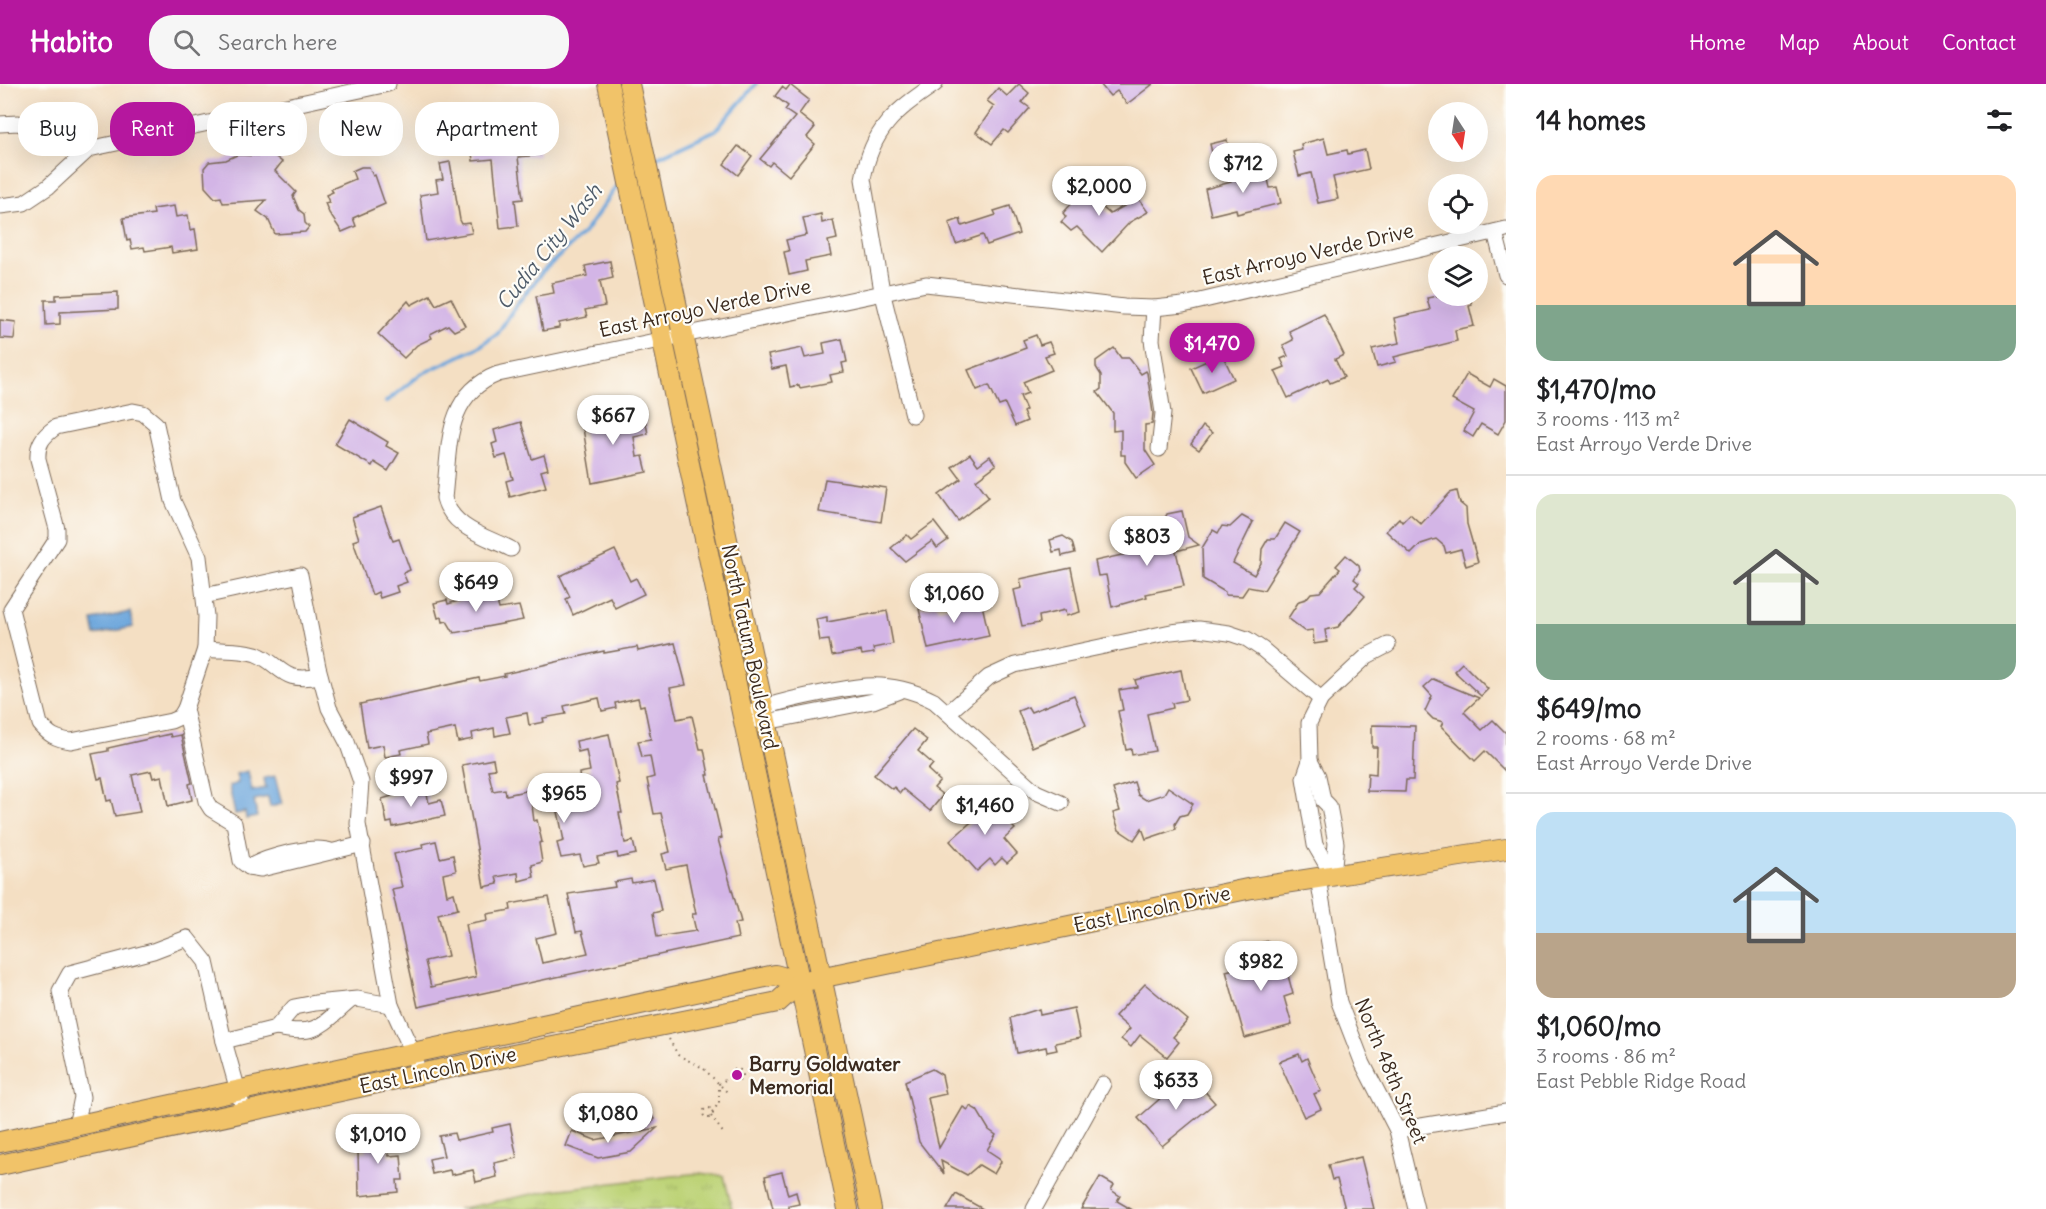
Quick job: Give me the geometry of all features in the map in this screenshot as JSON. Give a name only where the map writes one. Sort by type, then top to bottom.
[{"type":"main road","name":"North Tatum Boulevard","points":[[608,84],[848,1209]]},
{"type":"main road","name":"North Tatum Boulevard","points":[[629,84],[872,1209]]},
{"type":"main road","name":"East Lincoln Drive","points":[[0,1142],[775,975],[800,982],[1184,902],[1506,849]]},
{"type":"main road","name":"East Lincoln Drive","points":[[0,1164],[419,1074],[778,1002],[800,982]]},
{"type":"street","points":[[98,147],[388,84]]},
{"type":"street","points":[[913,415],[882,291],[864,197],[866,161],[887,120],[935,84]]},
{"type":"street","points":[[0,124],[18,123]]},
{"type":"street","points":[[0,206],[24,203],[48,187],[81,156]]},
{"type":"street","points":[[1500,231],[1506,275]]},
{"type":"street","name":"East Arroyo Verde Drive","points":[[511,549],[456,522],[448,511],[444,498],[456,410],[462,399],[484,380],[498,374],[882,291],[926,284],[1154,314],[1183,305],[1500,231]]},
{"type":"street","points":[[1154,314],[1152,340],[1164,413],[1159,449]]},
{"type":"street","points":[[133,411],[151,417],[159,430],[173,501],[200,557],[204,596],[205,649],[185,709],[180,717],[171,721],[70,741],[58,740],[47,733],[40,723],[11,609],[57,539],[57,529],[38,459],[38,449],[48,432],[56,427],[133,411]]},
{"type":"street","points":[[204,596],[300,575],[320,676],[329,708],[347,742],[361,782],[358,824],[391,1005],[413,1053],[419,1074]]},
{"type":"street","points":[[948,713],[989,676],[1015,665],[1171,632],[1199,629],[1229,633],[1247,639],[1263,649],[1321,699]]},
{"type":"street","name":"North 48th Street","points":[[1388,645],[1366,656],[1321,699],[1309,723],[1310,761],[1304,778],[1316,801],[1315,845],[1326,877],[1339,1002],[1363,1064],[1397,1130],[1416,1209]]},
{"type":"street","points":[[205,649],[258,655],[284,674],[296,677],[320,676]]},
{"type":"street","points":[[744,718],[873,701],[902,689],[919,693],[948,713],[1036,792],[1061,803]]},
{"type":"street","points":[[185,709],[206,801],[211,808],[234,823],[241,861],[249,867],[261,869],[324,856],[331,851],[363,844]]},
{"type":"street","name":"North 48th Street","points":[[1316,801],[1329,806],[1336,843],[1326,877]]},
{"type":"street","points":[[76,1126],[82,1097],[60,991],[70,973],[153,951],[187,938],[206,962],[224,1041],[244,1112]]},
{"type":"street","points":[[276,1028],[294,1007],[351,1000],[391,1005]]},
{"type":"street","points":[[224,1041],[276,1028],[299,1033],[313,1031],[351,1000]]},
{"type":"street","points":[[1034,1209],[1103,1084]]},
{"type":"street","points":[[1397,1130],[1506,1112]]},
{"type":"path","points":[[666,1023],[674,1051],[703,1068],[729,1094]]},
{"type":"path","points":[[719,1084],[731,1076],[734,1069],[742,1073],[738,1081],[731,1076]]},
{"type":"path","points":[[719,1084],[719,1103],[712,1114],[724,1134]]},
{"type":"green space","points":[[699,1173],[724,1176],[732,1209],[458,1209],[553,1190]]},
{"type":"water","points":[[130,612],[133,627],[95,635],[92,620]]},
{"type":"water","points":[[248,771],[252,791],[266,788],[264,778],[275,776],[282,804],[270,807],[268,797],[254,800],[257,817],[246,819],[245,812],[235,814],[229,786],[238,783],[236,774]]},
{"type":"building","points":[[1019,84],[1029,93],[1022,102],[1030,108],[1008,133],[1004,130],[992,144],[976,132],[994,106],[987,101],[998,88],[1007,96]]},
{"type":"building","points":[[1100,84],[1153,84],[1127,104],[1117,91],[1110,96]]},
{"type":"building","points":[[790,85],[809,100],[799,114],[815,127],[807,137],[815,144],[789,176],[772,162],[769,166],[760,159],[795,117],[785,110],[788,106],[775,96],[782,87],[786,90]]},
{"type":"building","points":[[1324,138],[1328,154],[1347,150],[1348,154],[1365,150],[1369,169],[1333,177],[1338,199],[1318,203],[1311,173],[1299,176],[1293,152],[1302,150],[1301,144]]},
{"type":"building","points":[[1227,140],[1230,153],[1213,157],[1210,144]]},
{"type":"building","points":[[738,146],[752,156],[738,175],[724,164]]},
{"type":"building","points":[[235,156],[274,156],[282,162],[275,171],[296,192],[293,196],[309,227],[305,232],[275,234],[268,219],[257,211],[266,200],[223,203],[221,197],[215,198],[205,187],[204,168],[209,162],[226,160]]},
{"type":"building","points":[[472,156],[528,156],[518,157],[523,199],[515,200],[518,226],[500,228],[493,159],[473,161]]},
{"type":"building","points":[[450,162],[460,220],[462,224],[470,223],[472,233],[426,241],[420,195],[438,192],[436,180],[443,179],[440,164]]},
{"type":"building","points":[[361,167],[369,167],[373,176],[375,175],[385,204],[353,218],[356,226],[342,232],[329,213],[325,203],[329,202],[326,195],[333,192],[331,189],[355,179],[352,171]]},
{"type":"building","points":[[1258,169],[1260,177],[1267,175],[1270,188],[1277,187],[1281,203],[1237,214],[1236,209],[1211,215],[1205,189],[1231,182],[1230,177]]},
{"type":"building","points":[[1076,184],[1110,214],[1138,198],[1148,212],[1130,222],[1102,252],[1077,227],[1071,231],[1061,222],[1066,217],[1063,213],[1074,201],[1063,191]]},
{"type":"building","points":[[174,206],[176,217],[188,215],[190,230],[195,229],[198,249],[172,253],[171,247],[145,251],[144,247],[132,249],[130,240],[127,241],[123,218],[154,214],[153,209]]},
{"type":"building","points":[[1010,206],[1019,234],[987,245],[983,235],[956,244],[949,223],[960,219],[962,226],[996,215],[994,211]]},
{"type":"building","points":[[821,214],[822,223],[833,220],[837,239],[828,241],[831,256],[805,261],[807,271],[789,275],[784,252],[789,251],[786,240],[807,235],[803,218]]},
{"type":"building","points":[[610,261],[613,278],[600,281],[605,306],[585,310],[587,317],[559,323],[559,328],[543,331],[536,296],[554,293],[552,283],[587,276],[585,266]]},
{"type":"building","points":[[118,292],[118,309],[60,312],[60,324],[46,325],[45,300],[56,300],[56,295]]},
{"type":"building","points":[[430,295],[436,305],[451,298],[465,326],[454,331],[448,325],[430,334],[432,338],[417,345],[404,358],[378,334],[408,301],[411,305]]},
{"type":"building","points":[[1429,306],[1469,306],[1474,326],[1455,330],[1457,341],[1394,357],[1396,362],[1377,367],[1372,349],[1399,343],[1394,318],[1430,310]]},
{"type":"building","points":[[1324,314],[1344,355],[1335,359],[1344,377],[1330,383],[1328,379],[1288,398],[1275,371],[1285,367],[1281,359],[1288,356],[1283,345],[1293,340],[1289,331]]},
{"type":"building","points":[[0,320],[16,322],[14,339],[0,338]]},
{"type":"building","points":[[1036,335],[1040,345],[1049,342],[1054,353],[1045,356],[1052,370],[1023,382],[1028,393],[1020,396],[1026,410],[1023,412],[1027,421],[1015,426],[1005,404],[999,406],[989,385],[977,390],[968,370],[1026,348],[1023,340]]},
{"type":"building","points":[[842,339],[847,362],[842,363],[844,372],[830,375],[832,382],[800,388],[799,385],[790,387],[786,366],[772,369],[768,355],[802,348],[805,358],[825,354],[823,343]]},
{"type":"building","points":[[1114,348],[1121,358],[1129,358],[1141,374],[1146,371],[1147,373],[1153,413],[1152,424],[1145,425],[1145,450],[1155,465],[1136,478],[1125,462],[1125,455],[1121,455],[1121,430],[1113,431],[1113,413],[1097,392],[1101,389],[1101,375],[1096,367],[1096,361]]},
{"type":"building","points":[[1222,354],[1234,379],[1203,393],[1191,368]]},
{"type":"building","points":[[1467,374],[1490,387],[1494,379],[1506,386],[1506,420],[1498,434],[1481,424],[1473,437],[1464,431],[1474,412],[1452,400]]},
{"type":"building","points":[[608,411],[610,419],[627,416],[628,421],[645,418],[648,434],[634,437],[637,457],[643,456],[647,472],[592,483],[581,416]]},
{"type":"building","points":[[350,419],[388,442],[386,446],[399,453],[388,471],[374,462],[372,466],[335,444]]},
{"type":"building","points":[[521,422],[532,459],[544,455],[548,469],[541,471],[546,487],[510,497],[506,481],[513,479],[506,455],[496,458],[492,444],[497,442],[494,430]]},
{"type":"building","points":[[1203,426],[1212,433],[1199,450],[1191,444]]},
{"type":"building","points":[[970,454],[978,465],[990,456],[996,465],[976,480],[989,497],[958,521],[939,495],[961,479],[952,467]]},
{"type":"building","points":[[825,479],[886,488],[881,522],[819,512]]},
{"type":"building","points":[[1457,491],[1460,503],[1466,508],[1467,524],[1478,562],[1466,566],[1461,549],[1446,553],[1444,546],[1436,539],[1421,544],[1411,554],[1386,531],[1399,518],[1402,522],[1410,514],[1421,524],[1450,493]]},
{"type":"building","points":[[381,507],[393,541],[399,539],[410,570],[403,573],[407,582],[396,586],[398,592],[380,598],[378,592],[372,595],[353,541],[359,539],[352,517]]},
{"type":"building","points":[[1182,511],[1188,537],[1199,545],[1176,551],[1184,586],[1146,594],[1147,597],[1112,607],[1106,575],[1098,576],[1095,561],[1171,544],[1165,518],[1167,514]]},
{"type":"building","points":[[1242,516],[1253,522],[1233,563],[1254,575],[1261,563],[1262,549],[1268,539],[1275,539],[1285,523],[1300,532],[1264,590],[1248,587],[1242,596],[1225,595],[1225,592],[1203,579],[1202,548],[1213,530],[1218,533],[1222,526],[1230,527]]},
{"type":"building","points":[[934,522],[948,540],[937,548],[932,541],[905,561],[891,548],[907,535],[911,539]]},
{"type":"building","points":[[1063,536],[1072,542],[1075,553],[1062,556],[1061,550],[1053,552],[1050,540]]},
{"type":"building","points":[[615,550],[630,581],[636,578],[644,594],[615,608],[610,597],[573,615],[566,599],[570,597],[560,576]]},
{"type":"building","points":[[1346,555],[1359,566],[1360,570],[1354,579],[1359,583],[1355,587],[1365,596],[1338,627],[1325,630],[1327,642],[1314,644],[1313,630],[1305,631],[1288,618],[1299,601],[1306,599],[1311,593],[1320,592],[1340,569],[1336,566]]},
{"type":"building","points":[[1071,568],[1080,612],[1066,616],[1065,610],[1039,616],[1040,623],[1022,626],[1014,590],[1022,588],[1020,579]]},
{"type":"building","points":[[487,592],[488,596],[495,594],[499,609],[519,606],[523,620],[454,633],[447,621],[443,622],[442,617],[438,618],[434,603],[447,600],[448,604]]},
{"type":"building","points":[[981,600],[989,636],[928,649],[919,609],[937,604],[938,609]]},
{"type":"building","points":[[887,611],[893,644],[873,648],[874,653],[862,655],[861,651],[832,656],[829,640],[820,641],[816,619],[827,617],[827,622]]},
{"type":"building","points":[[675,643],[686,685],[670,688],[677,719],[692,716],[700,749],[704,749],[709,775],[707,775],[722,838],[718,839],[741,922],[735,923],[738,938],[418,1007],[392,889],[402,887],[394,854],[423,848],[422,844],[436,841],[440,858],[453,855],[456,871],[443,874],[447,895],[454,893],[458,909],[438,914],[448,956],[425,961],[431,987],[476,977],[466,924],[488,920],[487,914],[511,910],[510,904],[549,897],[557,933],[536,938],[542,963],[588,953],[582,931],[576,932],[568,894],[615,887],[614,882],[631,879],[632,883],[654,879],[661,911],[653,913],[657,937],[696,931],[692,914],[696,914],[686,865],[666,869],[662,854],[670,852],[661,813],[654,814],[647,779],[654,777],[650,756],[642,757],[638,741],[651,739],[644,705],[640,706],[638,698],[615,703],[616,708],[602,711],[599,698],[564,706],[566,714],[543,718],[544,722],[529,725],[527,713],[506,717],[510,733],[495,736],[494,728],[472,733],[473,739],[458,742],[455,728],[426,734],[428,744],[400,750],[401,754],[385,757],[383,745],[367,748],[360,704],[479,678],[480,681],[505,676],[504,674],[604,651],[604,653],[637,647],[638,651]]},
{"type":"building","points":[[1462,663],[1488,689],[1481,696],[1454,671]]},
{"type":"building","points":[[1181,670],[1187,700],[1172,703],[1173,708],[1147,714],[1155,751],[1132,755],[1131,749],[1126,750],[1118,711],[1123,710],[1119,690],[1137,687],[1135,680]]},
{"type":"building","points":[[1433,679],[1479,698],[1464,712],[1482,730],[1493,720],[1506,733],[1506,772],[1485,751],[1475,761],[1441,726],[1443,722],[1433,719],[1425,711],[1432,696],[1424,687]]},
{"type":"building","points":[[1074,695],[1086,725],[1032,747],[1018,711],[1028,707],[1031,712]]},
{"type":"building","points":[[1372,725],[1415,726],[1413,780],[1406,780],[1405,792],[1367,791],[1368,773],[1376,774],[1377,747],[1372,747]]},
{"type":"building","points":[[913,729],[927,740],[918,751],[933,764],[928,770],[940,781],[934,788],[943,795],[930,811],[903,789],[900,793],[874,775]]},
{"type":"building","points":[[170,734],[171,737],[181,735],[192,783],[189,784],[192,800],[168,806],[162,776],[153,778],[151,771],[132,775],[140,812],[115,816],[111,800],[107,801],[102,778],[98,779],[92,754],[108,751],[108,748]]},
{"type":"building","points":[[609,734],[619,783],[616,784],[625,843],[633,841],[636,854],[618,858],[617,853],[597,857],[599,863],[583,866],[580,855],[561,858],[557,843],[564,841],[555,797],[551,798],[549,787],[580,781],[579,773],[590,771],[586,750],[578,752],[576,741]]},
{"type":"building","points":[[493,759],[495,769],[488,770],[493,791],[505,789],[506,795],[530,790],[534,821],[537,820],[542,842],[539,843],[542,862],[532,865],[534,877],[519,881],[518,873],[496,877],[498,884],[484,887],[462,765]]},
{"type":"building","points":[[1134,782],[1138,795],[1146,800],[1164,794],[1168,787],[1193,804],[1187,814],[1180,816],[1175,824],[1176,829],[1146,839],[1142,828],[1134,840],[1119,830],[1113,813],[1120,811],[1113,789]]},
{"type":"building","points":[[425,786],[429,803],[441,800],[445,816],[393,827],[392,822],[387,823],[382,799]]},
{"type":"building","points":[[981,792],[1015,829],[1004,839],[1017,854],[1007,863],[1002,858],[995,865],[990,859],[977,871],[950,841],[979,815],[969,804]]},
{"type":"building","points":[[1268,941],[1280,970],[1286,968],[1293,994],[1284,997],[1292,1025],[1245,1038],[1226,971],[1253,964],[1248,946]]},
{"type":"building","points":[[1145,984],[1188,1020],[1173,1037],[1179,1042],[1167,1057],[1140,1035],[1131,1047],[1121,1039],[1130,1029],[1115,1016]]},
{"type":"building","points":[[1074,1008],[1080,1038],[1055,1043],[1057,1050],[1047,1052],[1046,1047],[1017,1053],[1010,1018],[1039,1009],[1040,1015]]},
{"type":"building","points":[[1299,1054],[1302,1061],[1307,1058],[1321,1091],[1314,1094],[1321,1109],[1304,1117],[1279,1062]]},
{"type":"building","points":[[932,1069],[942,1075],[946,1094],[928,1098],[939,1148],[963,1107],[968,1110],[970,1106],[977,1110],[989,1130],[996,1135],[987,1150],[1001,1162],[994,1174],[979,1165],[967,1175],[941,1161],[944,1174],[919,1142],[905,1081]]},
{"type":"building","points":[[1195,1080],[1215,1103],[1162,1146],[1138,1118],[1172,1088],[1175,1092],[1185,1083],[1188,1086]]},
{"type":"building","points":[[640,1103],[655,1119],[644,1129],[628,1113]]},
{"type":"building","points":[[386,1124],[389,1156],[401,1155],[403,1180],[397,1180],[398,1192],[359,1196],[358,1152],[366,1151],[364,1131],[377,1130],[376,1125]]},
{"type":"building","points":[[510,1124],[517,1158],[494,1163],[497,1177],[476,1182],[473,1170],[451,1175],[450,1170],[432,1174],[429,1159],[444,1156],[439,1136],[454,1133],[456,1140],[493,1132],[492,1128]]},
{"type":"building","points":[[657,1128],[631,1152],[598,1158],[566,1146],[572,1131],[595,1140]]},
{"type":"building","points":[[1361,1157],[1374,1209],[1345,1209],[1337,1179],[1332,1180],[1328,1165]]},
{"type":"building","points":[[782,1172],[788,1195],[796,1192],[799,1204],[789,1206],[789,1209],[773,1209],[765,1176]]},
{"type":"building","points":[[1100,1177],[1114,1185],[1111,1190],[1120,1196],[1117,1201],[1131,1209],[1081,1209]]},
{"type":"building","points":[[956,1194],[983,1209],[947,1209]]},
{"type":"waterway","name":"Cudia City Wash","points":[[651,160],[716,130],[756,84]]},
{"type":"waterway","name":"Cudia City Wash","points":[[386,402],[421,374],[477,348],[498,333],[516,305],[543,271],[584,233],[621,180]]},
{"type":"place","name":"Barry Goldwater Memorial","points":[[737,1075]]}]
